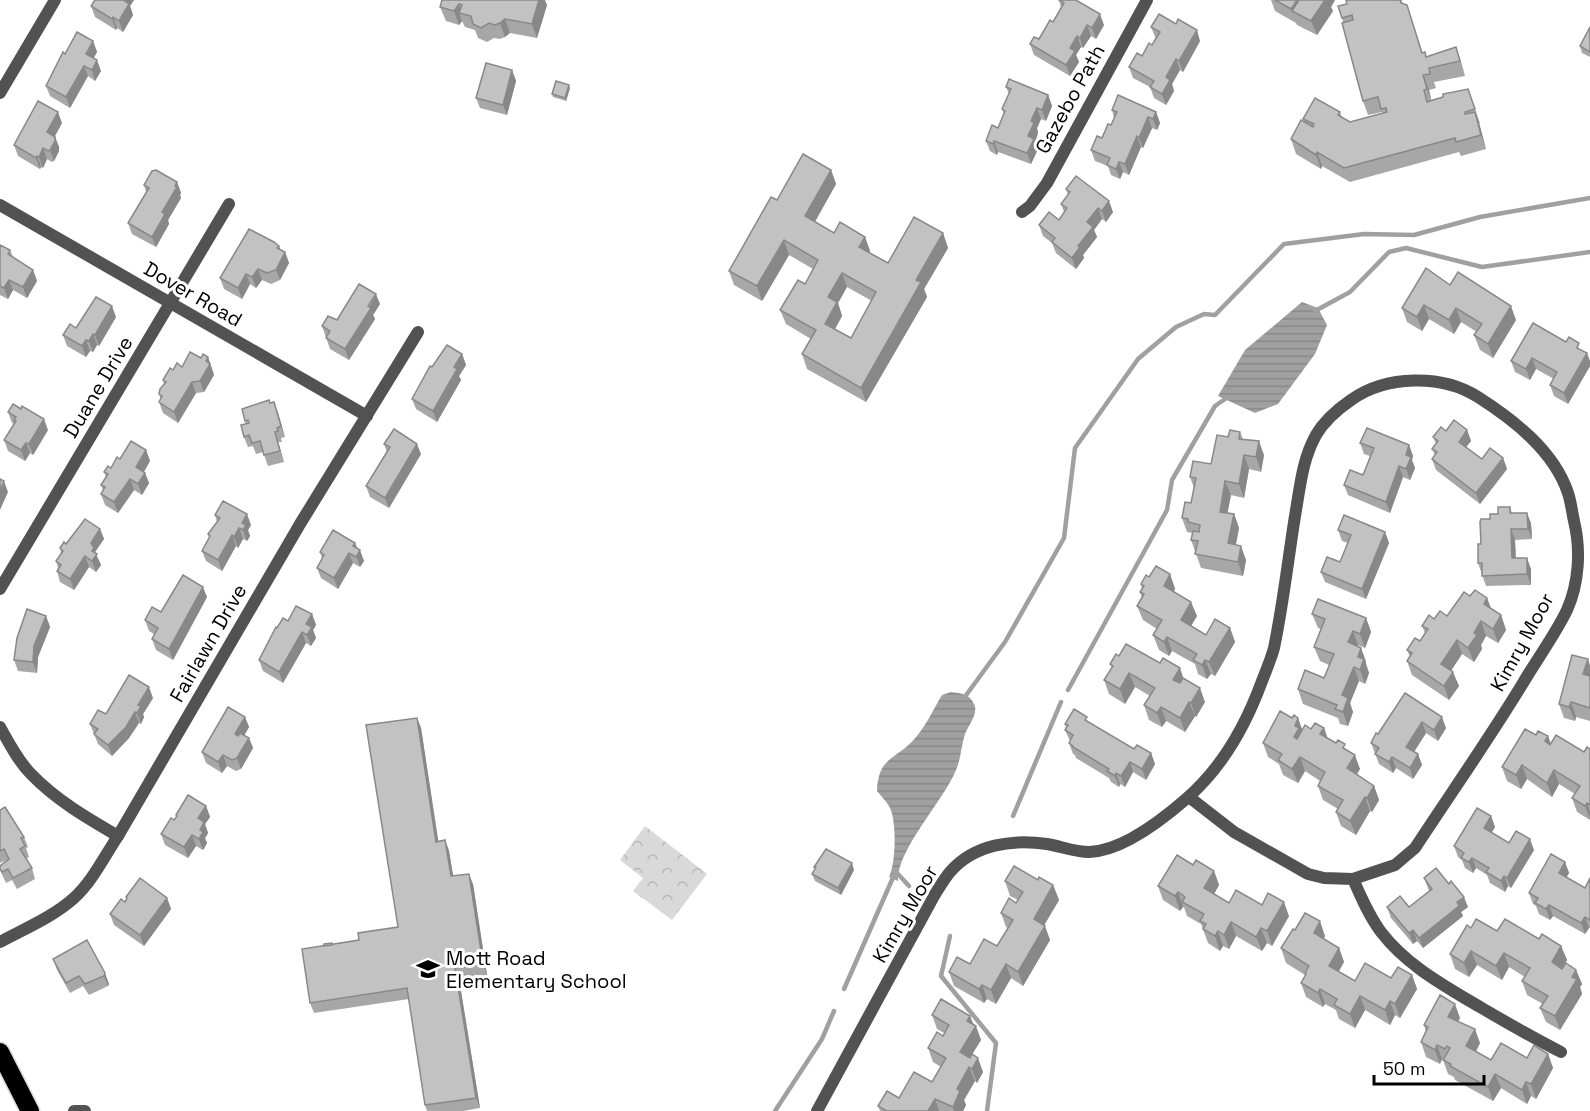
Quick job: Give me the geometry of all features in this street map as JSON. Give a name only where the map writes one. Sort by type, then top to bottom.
[{"type":"highway","points":[[0,1052],[30,1111]]},
{"type":"street","points":[[0,93],[55,0]]},
{"type":"street","name":"Gazebo Path","points":[[1022,212],[1030,206],[1047,183],[1147,0]]},
{"type":"street","name":"Duane Drive","points":[[0,590],[229,204]]},
{"type":"street","name":"Dover Road","points":[[0,205],[367,416]]},
{"type":"street","name":"Fairlawn Drive","points":[[0,942],[74,898],[88,880],[117,836],[300,524],[418,332]]},
{"type":"street","name":"Kimry Moor","points":[[817,1111],[934,896],[951,871],[980,850],[1011,842],[1045,844],[1089,852],[1116,845],[1152,825],[1189,797],[1230,747],[1251,710],[1273,652],[1304,464],[1317,433],[1334,413],[1354,397],[1376,387],[1410,380],[1441,383],[1472,393],[1500,411],[1536,444],[1560,475],[1568,494],[1577,534],[1579,553],[1577,572],[1568,609],[1504,714],[1415,848],[1395,865],[1353,879],[1324,878],[1308,874],[1234,832],[1189,797]]},
{"type":"street","points":[[0,728],[30,773],[64,802],[117,836]]},
{"type":"street","points":[[1353,879],[1380,931],[1402,956],[1431,977],[1522,1032],[1561,1052]]},
{"type":"street","points":[[74,1111],[85,1111]]},
{"type":"green space","points":[[645,826],[707,874],[672,920],[633,891],[643,878],[620,860]]},
{"type":"shaded area","points":[[1302,302],[1318,308],[1327,325],[1315,354],[1278,404],[1255,413],[1218,396],[1245,350]]},
{"type":"shaded area","points":[[951,692],[970,698],[975,708],[974,715],[965,734],[956,770],[912,841],[899,869],[898,881],[889,877],[894,852],[892,812],[877,791],[878,779],[885,764],[910,744],[921,731],[942,695]]},
{"type":"building","points":[[95,0],[123,0],[129,4],[119,21],[91,6]]},
{"type":"building","points":[[442,0],[539,0],[532,24],[505,19],[495,25],[489,23],[481,28],[473,24],[471,16],[459,13],[462,5],[459,4],[454,11],[440,7]]},
{"type":"building","points":[[1059,0],[1076,0],[1100,14],[1092,28],[1087,25],[1080,38],[1077,36],[1070,48],[1075,51],[1066,65],[1030,44],[1034,37],[1039,39],[1050,20],[1053,22],[1064,3]]},
{"type":"building","points":[[1275,0],[1297,0],[1291,9]]},
{"type":"building","points":[[1299,0],[1325,0],[1311,21],[1292,11]]},
{"type":"building","points":[[1346,0],[1400,0],[1401,3],[1407,5],[1422,53],[1425,52],[1426,57],[1456,47],[1460,61],[1429,68],[1430,74],[1423,75],[1427,89],[1424,90],[1427,102],[1443,97],[1443,94],[1468,89],[1475,109],[1465,114],[1475,112],[1481,135],[1456,142],[1455,138],[1344,168],[1317,152],[1316,155],[1291,139],[1301,120],[1313,127],[1314,124],[1303,119],[1315,98],[1340,112],[1338,115],[1350,122],[1387,112],[1386,108],[1381,109],[1378,97],[1363,101],[1342,23],[1353,20],[1352,15],[1342,18],[1338,6],[1347,4]]},
{"type":"building","points":[[1159,14],[1176,24],[1178,19],[1197,30],[1179,61],[1176,59],[1166,77],[1170,80],[1162,94],[1150,87],[1154,81],[1129,67],[1137,53],[1142,56],[1149,43],[1152,45],[1160,32],[1151,27]]},
{"type":"building","points":[[1590,27],[1590,52],[1580,46]]},
{"type":"building","points":[[77,32],[93,41],[86,54],[97,60],[92,70],[84,66],[66,97],[46,86],[63,52],[65,54]]},
{"type":"building","points":[[486,63],[512,70],[503,105],[476,98]]},
{"type":"building","points":[[1009,79],[1048,95],[1042,110],[1037,108],[1031,121],[1034,123],[1028,136],[1034,139],[1027,153],[994,141],[993,144],[986,141],[992,125],[998,128],[1005,111],[1002,109],[1011,89],[1006,87]]},
{"type":"building","points":[[556,81],[569,85],[565,98],[552,94]]},
{"type":"building","points":[[1118,95],[1156,112],[1153,119],[1148,117],[1125,164],[1119,162],[1116,169],[1107,165],[1110,158],[1091,150],[1097,136],[1102,138],[1108,124],[1111,125],[1117,112],[1112,110]]},
{"type":"building","points":[[38,101],[58,112],[47,132],[55,137],[55,141],[50,150],[43,148],[39,157],[36,158],[14,145]]},
{"type":"building","points":[[803,154],[831,170],[805,216],[834,233],[840,222],[865,237],[859,247],[888,263],[914,217],[943,233],[916,280],[921,282],[861,388],[802,354],[816,330],[780,310],[798,280],[805,284],[818,260],[784,240],[757,286],[729,271],[771,197],[777,200]],"holes":[[[842,273],[876,292],[851,338],[825,324],[837,302],[828,297]]]},
{"type":"building","points":[[156,170],[177,182],[175,186],[177,187],[162,212],[165,214],[152,237],[128,223],[149,188],[144,185],[152,171]]},
{"type":"building","points":[[1076,176],[1109,201],[1102,211],[1098,208],[1087,222],[1093,227],[1072,258],[1052,242],[1055,238],[1039,225],[1049,212],[1059,220],[1067,208],[1061,204],[1070,192],[1066,189]]},
{"type":"building","points":[[249,229],[274,242],[279,246],[277,248],[285,252],[276,270],[267,273],[258,269],[252,277],[246,274],[238,288],[220,278]]},
{"type":"building","points":[[0,245],[10,250],[8,254],[33,270],[23,287],[9,280],[4,288],[0,286]]},
{"type":"building","points":[[1426,268],[1450,285],[1458,272],[1511,306],[1488,344],[1474,335],[1482,324],[1456,308],[1449,320],[1424,305],[1417,317],[1402,308]]},
{"type":"building","points":[[359,284],[376,294],[368,306],[371,308],[345,349],[326,338],[330,331],[322,326],[328,316],[337,320]]},
{"type":"building","points":[[96,297],[112,306],[95,335],[93,334],[82,346],[63,335],[70,324],[76,328]]},
{"type":"building","points":[[1533,323],[1566,342],[1569,337],[1579,343],[1577,348],[1587,353],[1564,393],[1550,385],[1557,372],[1532,358],[1526,369],[1511,361]]},
{"type":"building","points":[[447,345],[462,354],[454,367],[457,369],[433,411],[412,399],[430,366],[432,367]]},
{"type":"building","points":[[190,352],[201,358],[203,354],[208,357],[206,361],[210,364],[200,381],[192,382],[174,412],[159,402],[162,396],[159,394],[160,389],[166,382],[163,380],[170,368],[173,370],[177,363],[182,367]]},
{"type":"building","points":[[269,400],[270,403],[274,402],[281,426],[275,432],[280,451],[264,455],[260,441],[252,443],[249,435],[244,437],[241,425],[249,423],[248,420],[245,421],[242,409]]},
{"type":"building","points":[[13,404],[21,409],[22,406],[44,419],[29,444],[26,443],[21,450],[4,440],[16,421],[14,420],[16,417],[8,412]]},
{"type":"building","points":[[1454,420],[1467,430],[1459,442],[1482,459],[1490,448],[1503,458],[1476,493],[1432,459],[1437,452],[1432,449],[1438,441],[1433,437],[1441,427],[1446,431]]},
{"type":"building","points":[[1367,428],[1409,445],[1406,455],[1411,457],[1406,469],[1399,466],[1386,502],[1344,485],[1350,470],[1363,475],[1374,448],[1360,443]]},
{"type":"building","points":[[394,429],[417,444],[385,498],[366,486],[390,447],[384,444]]},
{"type":"building","points":[[1230,430],[1240,432],[1239,439],[1259,441],[1256,457],[1244,455],[1239,484],[1225,481],[1220,512],[1234,514],[1228,543],[1241,546],[1238,562],[1195,554],[1198,541],[1191,540],[1193,531],[1199,532],[1200,525],[1182,518],[1185,502],[1191,503],[1196,478],[1190,477],[1193,461],[1211,464],[1217,435],[1228,437]]},
{"type":"building","points":[[131,441],[146,450],[136,467],[145,473],[138,484],[130,479],[114,502],[101,494],[105,487],[101,485],[108,474],[104,472],[108,466],[111,468],[117,457],[120,459]]},
{"type":"building","points":[[0,479],[4,481],[0,491]]},
{"type":"building","points":[[223,501],[247,514],[242,523],[246,525],[243,530],[239,528],[234,537],[232,535],[218,560],[202,551],[210,536],[208,534],[220,518],[215,515]]},
{"type":"building","points":[[1498,507],[1510,507],[1510,513],[1527,513],[1528,529],[1511,529],[1512,558],[1527,558],[1527,574],[1482,576],[1482,563],[1478,563],[1478,544],[1481,544],[1480,522],[1481,519],[1490,519],[1490,514],[1498,514]]},
{"type":"building","points":[[1344,515],[1385,532],[1362,589],[1321,572],[1327,557],[1340,562],[1351,535],[1338,530]]},
{"type":"building","points":[[85,519],[100,529],[91,543],[94,548],[92,551],[97,554],[92,561],[85,556],[70,579],[57,571],[61,565],[56,561],[63,551],[60,548],[64,542],[66,544]]},
{"type":"building","points":[[333,530],[355,543],[353,546],[360,550],[356,557],[349,553],[334,578],[317,568],[324,555],[320,552]]},
{"type":"building","points":[[1156,566],[1170,574],[1164,586],[1191,602],[1181,620],[1206,635],[1215,619],[1230,628],[1209,662],[1205,660],[1202,665],[1193,660],[1197,654],[1167,637],[1164,642],[1153,635],[1162,620],[1137,606],[1144,594],[1140,592],[1144,586],[1141,584],[1146,575],[1149,577]]},
{"type":"building","points":[[183,575],[203,587],[169,649],[152,639],[158,628],[145,620],[152,607],[161,612]]},
{"type":"building","points":[[1475,590],[1487,598],[1484,604],[1501,615],[1493,629],[1481,621],[1474,633],[1477,635],[1468,648],[1457,640],[1441,664],[1453,672],[1444,686],[1407,661],[1412,653],[1407,650],[1415,638],[1420,641],[1428,629],[1422,626],[1429,615],[1434,619],[1440,611],[1447,616],[1464,592],[1470,596]]},
{"type":"building","points":[[1318,599],[1366,618],[1360,634],[1353,631],[1348,642],[1361,648],[1358,657],[1364,659],[1360,670],[1354,667],[1342,695],[1348,698],[1343,712],[1335,709],[1337,705],[1298,689],[1305,670],[1324,678],[1334,654],[1314,647],[1325,619],[1312,614]]},
{"type":"building","points":[[296,606],[312,614],[306,624],[312,627],[307,635],[302,632],[279,672],[259,660],[276,627],[283,618],[288,621]]},
{"type":"building","points":[[27,609],[46,616],[34,646],[33,662],[14,660],[17,638]]},
{"type":"building","points":[[1126,644],[1160,663],[1163,658],[1180,668],[1173,680],[1180,683],[1183,678],[1200,688],[1180,718],[1161,707],[1157,713],[1144,705],[1155,688],[1129,673],[1120,689],[1104,680],[1113,666],[1110,664],[1116,654],[1119,656]]},
{"type":"building","points":[[1572,655],[1588,659],[1583,674],[1590,676],[1590,708],[1571,702],[1569,707],[1559,704]]},
{"type":"building","points":[[129,675],[149,687],[138,705],[141,706],[137,713],[135,712],[126,727],[108,745],[94,734],[98,729],[90,724],[98,710],[106,714]]},
{"type":"building","points":[[1405,693],[1442,717],[1434,730],[1422,722],[1406,747],[1418,754],[1410,768],[1392,757],[1389,762],[1375,754],[1379,748],[1371,743]]},
{"type":"building","points":[[228,707],[245,717],[235,734],[238,736],[240,733],[249,738],[237,758],[232,760],[223,755],[218,762],[202,752]]},
{"type":"building","points":[[1074,709],[1087,717],[1085,720],[1134,749],[1137,745],[1151,753],[1142,769],[1130,762],[1121,776],[1116,773],[1115,776],[1107,771],[1109,769],[1073,747],[1069,743],[1073,735],[1065,730],[1068,725],[1065,724]]},
{"type":"building","points":[[1280,711],[1292,718],[1294,715],[1298,718],[1295,726],[1299,728],[1294,737],[1297,739],[1305,725],[1311,729],[1315,723],[1324,728],[1320,734],[1336,743],[1338,740],[1345,744],[1343,748],[1355,755],[1347,768],[1374,786],[1350,821],[1336,812],[1343,800],[1318,786],[1325,772],[1300,757],[1292,769],[1278,760],[1282,754],[1263,743]]},
{"type":"building","points":[[417,718],[436,842],[445,840],[451,876],[469,874],[483,964],[455,968],[476,1098],[425,1105],[407,988],[310,1003],[302,949],[359,940],[358,933],[398,927],[366,725]]},
{"type":"building","points":[[1525,729],[1536,735],[1538,731],[1548,736],[1545,741],[1550,745],[1556,735],[1584,752],[1587,747],[1590,749],[1590,805],[1587,803],[1585,806],[1572,798],[1580,786],[1554,770],[1547,783],[1522,765],[1516,775],[1502,767]]},
{"type":"building","points":[[188,795],[206,806],[198,818],[204,822],[200,830],[203,832],[199,839],[192,835],[184,847],[161,834],[171,818],[174,820],[177,816]]},
{"type":"building","points":[[5,807],[24,837],[21,838],[25,846],[20,849],[32,868],[13,878],[8,869],[2,872],[0,869],[0,866],[9,859],[4,849],[0,851],[0,810]]},
{"type":"building","points":[[1477,808],[1491,816],[1484,828],[1509,843],[1516,831],[1530,839],[1507,878],[1504,876],[1501,881],[1486,872],[1489,868],[1472,858],[1469,862],[1461,858],[1464,853],[1454,846]]},
{"type":"building","points":[[826,849],[852,863],[838,888],[812,874]]},
{"type":"building","points":[[1551,854],[1565,862],[1559,873],[1585,888],[1590,878],[1590,920],[1585,917],[1581,923],[1549,905],[1546,909],[1535,903],[1538,898],[1529,893]]},
{"type":"building","points":[[1177,855],[1193,865],[1196,860],[1214,871],[1204,888],[1229,903],[1236,890],[1262,905],[1268,893],[1284,902],[1267,931],[1261,928],[1256,937],[1231,922],[1224,935],[1218,931],[1215,936],[1203,929],[1206,924],[1200,921],[1204,914],[1182,902],[1185,897],[1178,892],[1175,896],[1158,886]]},
{"type":"building","points":[[1014,866],[1038,880],[1039,877],[1053,885],[1034,919],[1045,926],[1018,972],[1006,964],[991,990],[982,985],[979,989],[949,972],[957,957],[970,964],[984,939],[997,946],[1013,920],[1001,913],[1009,898],[1016,903],[1023,892],[1005,881]]},
{"type":"building","points":[[1436,868],[1464,897],[1457,902],[1459,906],[1419,938],[1413,930],[1409,933],[1387,907],[1400,896],[1409,907],[1432,889],[1424,878]]},
{"type":"building","points":[[140,878],[167,898],[140,935],[110,914],[121,899],[125,902],[126,897]]},
{"type":"building","points":[[1305,913],[1320,921],[1314,933],[1339,948],[1329,966],[1355,981],[1365,963],[1391,978],[1398,967],[1412,975],[1395,1004],[1390,1001],[1385,1010],[1360,996],[1350,1014],[1334,1005],[1337,999],[1320,989],[1318,993],[1301,983],[1309,966],[1281,948]]},
{"type":"building","points":[[1476,919],[1497,931],[1505,919],[1539,939],[1542,934],[1561,946],[1552,962],[1562,969],[1566,963],[1576,970],[1572,977],[1577,979],[1555,1016],[1540,1008],[1548,996],[1522,981],[1530,968],[1504,953],[1496,966],[1471,951],[1464,963],[1450,954],[1467,925],[1471,928]]},
{"type":"building","points":[[87,940],[105,973],[104,976],[85,984],[79,976],[66,983],[53,959]]},
{"type":"building","points":[[1440,995],[1455,1004],[1448,1017],[1475,1029],[1466,1046],[1491,1060],[1501,1043],[1527,1058],[1534,1045],[1548,1054],[1531,1084],[1526,1082],[1522,1090],[1495,1074],[1488,1087],[1443,1060],[1450,1048],[1447,1046],[1445,1049],[1437,1045],[1435,1050],[1421,1042],[1428,1027],[1424,1025]]},
{"type":"building","points":[[941,999],[970,1016],[967,1021],[976,1026],[960,1052],[970,1058],[972,1054],[978,1058],[972,1069],[969,1067],[957,1089],[960,1091],[953,1107],[935,1099],[928,1111],[887,1111],[878,1106],[887,1091],[899,1098],[914,1072],[932,1082],[946,1058],[928,1048],[937,1032],[943,1036],[949,1025],[932,1015]]},
{"type":"waterway","points":[[964,698],[1005,642],[1064,538],[1075,448],[1138,359],[1176,327],[1204,314],[1215,315],[1284,244],[1364,234],[1414,235],[1480,217],[1590,198]]},
{"type":"waterway","points":[[1315,311],[1350,292],[1389,252],[1406,248],[1482,267],[1590,252]]},
{"type":"waterway","points":[[1068,690],[1167,510],[1172,480],[1215,406],[1228,397]]},
{"type":"waterway","points":[[1013,816],[1061,702]]},
{"type":"waterway","points":[[844,989],[895,873]]},
{"type":"waterway","points":[[898,874],[909,886]]},
{"type":"waterway","points":[[950,936],[941,976],[996,1043],[987,1111]]},
{"type":"waterway","points":[[775,1111],[822,1039],[834,1011]]},
{"type":"place","name":"Mott Road Elementary School","points":[[428,969]]}]
